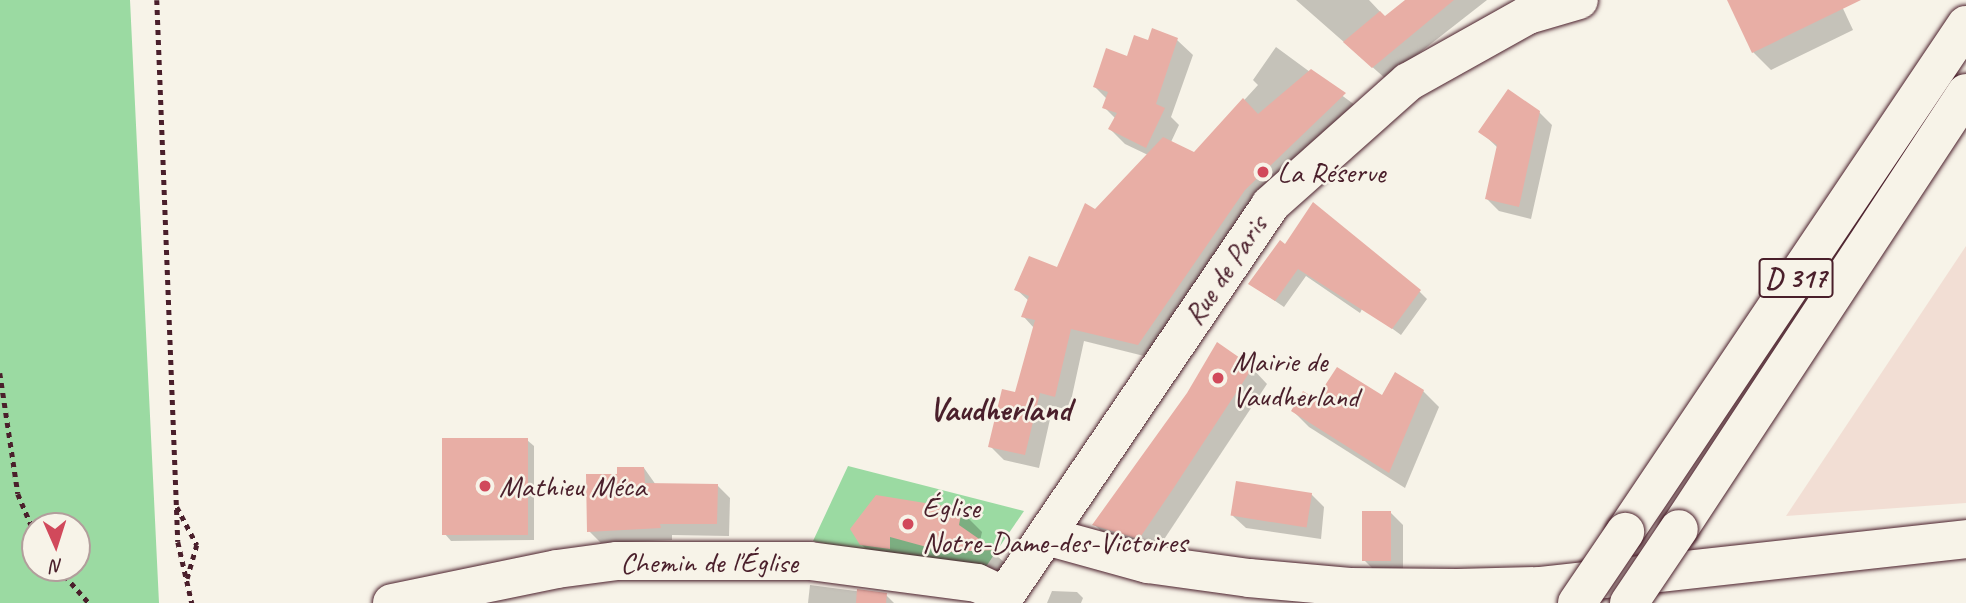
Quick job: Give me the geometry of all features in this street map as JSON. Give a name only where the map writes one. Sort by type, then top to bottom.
[{"type":"street","name":"Rue de Paris","points":[[1002,599],[1270,205],[1408,82],[1536,7],[1579,0]]},
{"type":"street","name":"D 317","points":[[1577,603],[1966,25]]},
{"type":"street","name":"D 317","points":[[1629,603],[1966,93]]},
{"type":"street","points":[[1046,536],[1148,564],[1249,578],[1350,587],[1541,586],[1752,560],[1966,540]]},
{"type":"street","name":"Chemin de l'Église","points":[[403,601],[617,561],[810,561],[977,583],[1002,599]]},
{"type":"path","points":[[157,0],[178,542],[192,603]]},
{"type":"path","points":[[0,373],[18,494],[26,512]]},
{"type":"path","points":[[176,505],[197,545],[187,580]]},
{"type":"path","points":[[70,582],[89,603]]},
{"type":"shaded area","points":[[1966,246],[1966,503],[1786,516]]},
{"type":"green space","points":[[0,0],[130,0],[159,603],[0,603]]},
{"type":"green space","points":[[848,466],[1024,511],[985,568],[878,557],[813,541]]},
{"type":"building","points":[[1405,0],[1454,0],[1372,68],[1343,42],[1380,11],[1385,16]]},
{"type":"building","points":[[1727,0],[1861,0],[1752,53]]},
{"type":"building","points":[[1152,28],[1178,38],[1156,104],[1165,108],[1146,148],[1108,129],[1117,113],[1102,108],[1108,92],[1093,87],[1106,48],[1127,56],[1134,35],[1148,40]]},
{"type":"building","points":[[1311,69],[1346,93],[1245,190],[1138,345],[1071,329],[1055,397],[1040,393],[1025,455],[988,447],[1002,389],[1015,392],[1035,320],[1021,317],[1029,296],[1014,290],[1029,256],[1057,267],[1085,203],[1095,209],[1163,137],[1194,152],[1243,98],[1258,114]]},
{"type":"building","points":[[1508,89],[1540,111],[1519,207],[1485,199],[1497,145],[1478,132]]},
{"type":"building","points":[[1313,202],[1421,290],[1392,329],[1298,269],[1275,301],[1248,284],[1280,240],[1285,244]]},
{"type":"building","points":[[1217,342],[1253,367],[1139,539],[1092,525],[1187,393]]},
{"type":"building","points":[[1337,367],[1382,395],[1395,372],[1424,390],[1389,473],[1291,411],[1303,391],[1316,399]]},
{"type":"building","name":"Mathieu Méca","points":[[442,438],[528,438],[528,535],[442,535]]},
{"type":"building","points":[[617,467],[644,467],[645,483],[718,484],[717,524],[660,524],[661,528],[587,532],[586,474],[617,474]]},
{"type":"building","points":[[1236,481],[1312,493],[1307,528],[1231,516]]},
{"type":"building","name":"Église Notre-Dame-des-Victoires","points":[[876,495],[962,509],[959,525],[995,550],[945,552],[890,537],[890,549],[860,545],[850,529]]},
{"type":"building","points":[[1362,511],[1391,511],[1391,561],[1362,561]]},
{"type":"building","points":[[857,589],[887,593],[886,603],[856,603]]},
{"type":"place","name":"La Réserve","points":[[1263,172]]},
{"type":"place","name":"Mairie de Vaudherland","points":[[1218,378]]},
{"type":"place","name":"Mathieu Méca","points":[[485,486]]},
{"type":"place","name":"Église Notre-Dame-des-Victoires","points":[[908,524]]},
{"type":"district","name":"Vaudherland","points":[[1000,410]]}]
